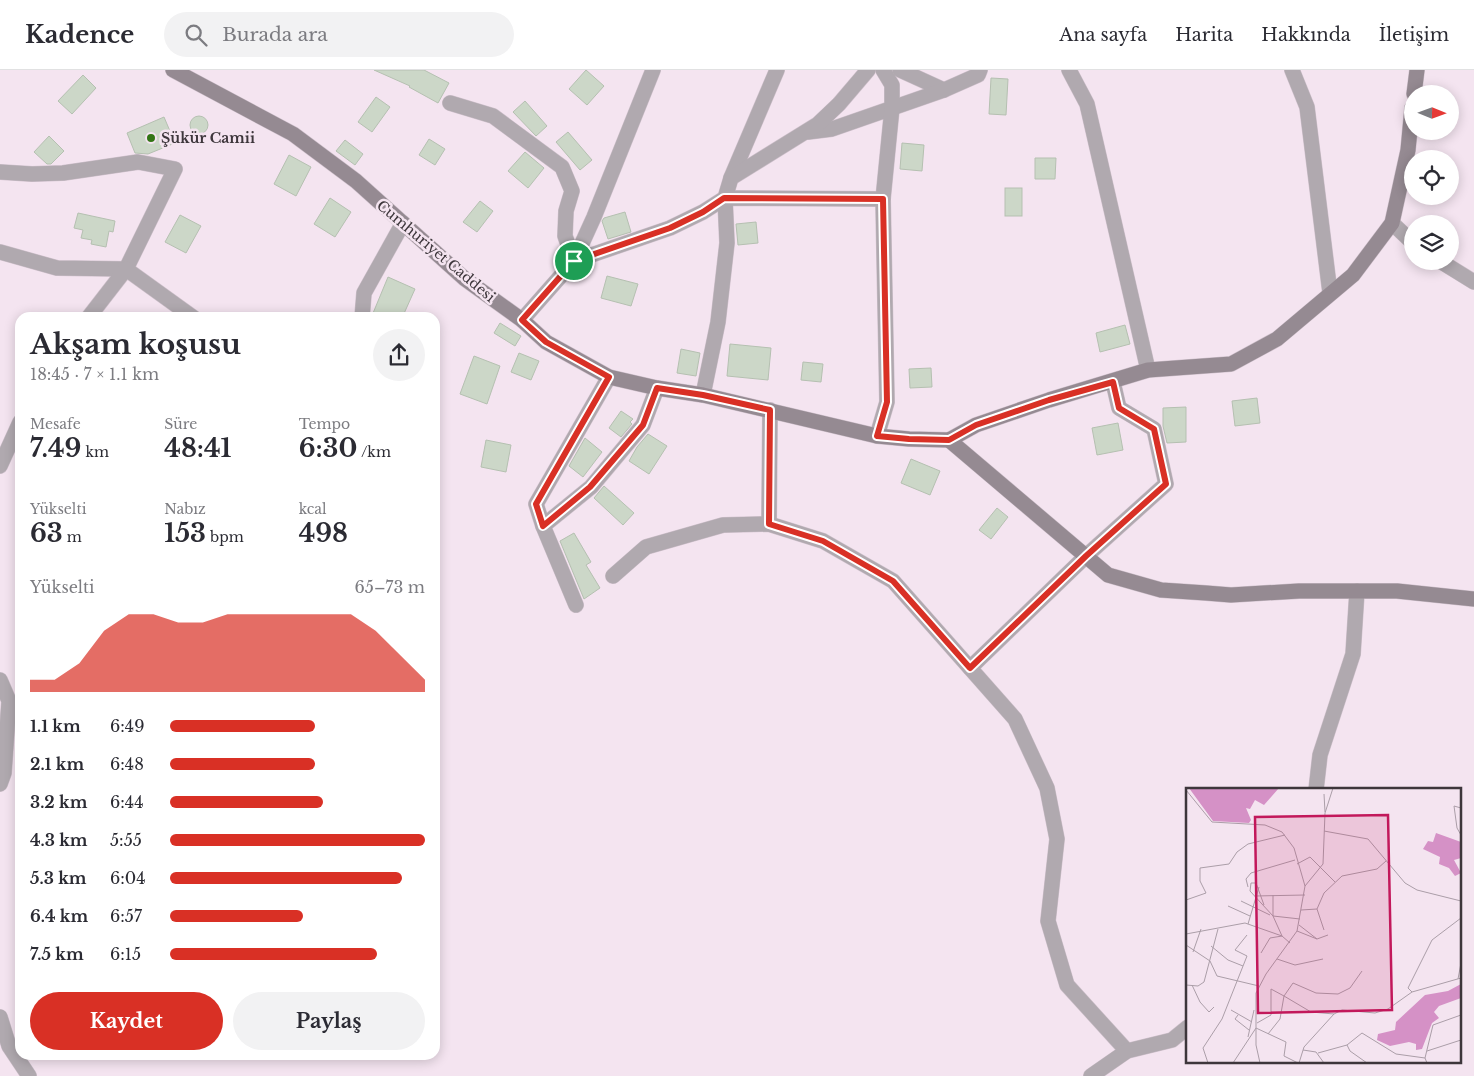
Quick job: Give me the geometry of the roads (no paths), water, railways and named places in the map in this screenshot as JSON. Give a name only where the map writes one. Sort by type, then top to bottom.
[{"type":"street","name":"Cumhuriyet Caddesi","points":[[172,70],[198,76],[294,134],[356,181],[465,279],[522,320],[546,342],[609,377],[657,388],[703,395],[877,436],[949,440]]},
{"type":"street","points":[[522,320],[574,261],[594,217],[653,70]]},
{"type":"street","points":[[703,395],[718,322],[727,243],[724,198],[776,70]]},
{"type":"street","points":[[731,178],[818,124],[839,104],[868,70]]},
{"type":"street","points":[[877,436],[887,402],[883,199],[892,108],[892,85],[883,70]]},
{"type":"street","points":[[900,70],[944,90]]},
{"type":"street","points":[[807,132],[832,129],[944,90],[978,75],[980,70]]},
{"type":"street","points":[[1069,70],[1087,104],[1148,370]]},
{"type":"street","points":[[1292,70],[1307,107],[1330,293]]},
{"type":"street","points":[[1415,85],[1417,70]]},
{"type":"street","points":[[450,103],[493,116],[562,167],[572,191],[566,211],[565,236],[574,261]]},
{"type":"street","points":[[1409,140],[1392,223],[1353,275],[1277,338],[1231,364],[1148,370],[1049,400],[976,425],[949,440],[1108,575],[1161,590],[1231,595],[1299,591],[1396,591],[1474,599]]},
{"type":"street","points":[[0,172],[63,173],[138,162],[175,169],[126,268],[93,312]]},
{"type":"street","points":[[574,261],[670,228],[703,212],[724,198],[883,199]]},
{"type":"street","points":[[362,312],[364,293],[403,223]]},
{"type":"street","points":[[1392,223],[1404,234]]},
{"type":"street","points":[[0,252],[57,268],[126,268],[186,312]]},
{"type":"street","points":[[1455,270],[1474,282]]},
{"type":"street","points":[[576,605],[543,526],[536,504],[609,377]]},
{"type":"street","points":[[970,668],[1086,556],[1166,484],[1154,429],[1119,408],[1113,382]]},
{"type":"street","points":[[543,526],[590,487],[643,425],[657,388]]},
{"type":"street","points":[[769,524],[770,410]]},
{"type":"street","points":[[0,466],[15,433]]},
{"type":"street","points":[[613,576],[646,547],[723,525],[769,524],[823,541],[893,581],[1015,719],[1047,788],[1057,839],[1048,921],[1067,985],[1127,1051]]},
{"type":"street","points":[[1316,788],[1320,755],[1353,654],[1358,591]]},
{"type":"street","points":[[0,680],[9,701],[4,773],[0,784]]},
{"type":"street","points":[[0,1017],[9,1046],[15,1055]]},
{"type":"street","points":[[1091,1076],[1127,1051],[1172,1040],[1186,1029]]},
{"type":"street","points":[[18,1060],[29,1076]]},
{"type":"place","name":"Şükür Camii","points":[[151,138]]}]
